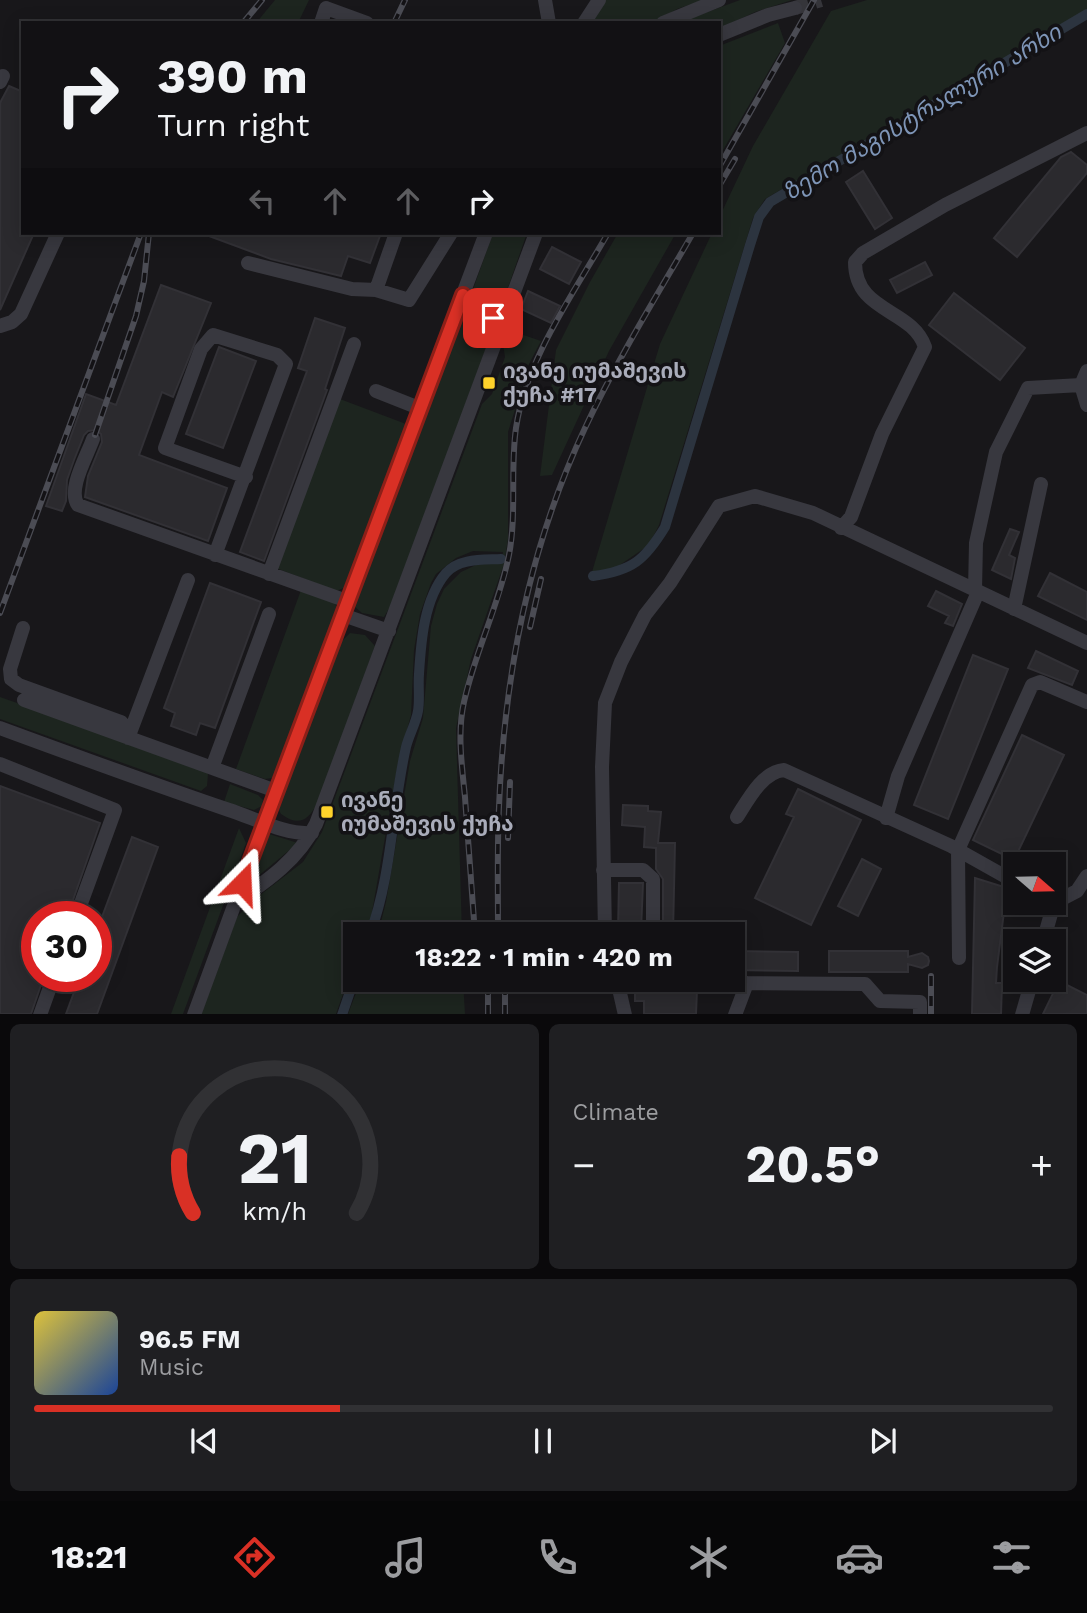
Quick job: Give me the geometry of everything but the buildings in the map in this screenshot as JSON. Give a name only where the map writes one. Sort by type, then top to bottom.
[{"type":"street","points":[[545,0],[549,21]]},
{"type":"street","points":[[585,21],[599,0]]},
{"type":"street","points":[[668,21],[719,0]]},
{"type":"street","points":[[322,21],[326,8],[362,21]]},
{"type":"street","points":[[721,34],[768,15],[795,8]]},
{"type":"street","points":[[841,528],[851,517],[882,434],[925,347],[920,334],[864,293],[855,274],[855,262],[863,253],[945,205],[1087,133]]},
{"type":"street","points":[[0,326],[12,322],[21,314],[57,235]]},
{"type":"street","points":[[376,290],[395,235]]},
{"type":"street","points":[[248,263],[352,289],[376,290],[409,300],[450,235]]},
{"type":"street","points":[[194,1014],[485,235]]},
{"type":"street","points":[[235,904],[276,874],[295,856],[312,833],[535,235]]},
{"type":"street","points":[[463,295],[467,304],[479,315],[493,318],[508,312]]},
{"type":"street","points":[[215,555],[246,477],[286,364],[277,355],[214,335],[201,349],[165,448],[246,477]]},
{"type":"street","points":[[269,574],[354,344]]},
{"type":"street","points":[[1087,371],[1081,385],[1087,405]]},
{"type":"street","points":[[886,818],[898,776],[976,591],[976,543],[996,452],[1028,388],[1081,385]]},
{"type":"street","points":[[376,391],[419,408]]},
{"type":"street","points":[[93,439],[73,490],[78,505],[269,574],[389,631]]},
{"type":"street","points":[[1014,609],[1041,484]]},
{"type":"street","points":[[605,922],[602,767],[605,703],[621,662],[645,615],[670,583],[719,506],[755,496],[813,513],[1087,643]]},
{"type":"street","points":[[129,735],[188,580]]},
{"type":"street","points":[[212,768],[269,614]]},
{"type":"street","points":[[23,628],[10,669],[11,679],[19,685],[121,722],[129,735]]},
{"type":"street","points":[[959,958],[958,850],[1032,685],[1040,682],[1087,702]]},
{"type":"street","points":[[24,700],[129,735],[276,791]]},
{"type":"street","points":[[0,728],[128,776],[298,833],[312,833]]},
{"type":"street","points":[[0,764],[115,810],[82,901]]},
{"type":"street","points":[[737,817],[757,787],[775,771],[784,770],[958,850],[1003,874]]},
{"type":"street","points":[[603,870],[643,870],[653,879],[653,922]]},
{"type":"street","points":[[1047,929],[1054,903],[1077,891],[1087,876]]},
{"type":"street","points":[[735,1014],[747,983],[865,984],[880,1001],[920,1002],[920,1014]]},
{"type":"street","points":[[40,1014],[48,992]]},
{"type":"street","points":[[620,992],[625,1014]]},
{"type":"street","points":[[1022,1014],[1028,992]]},
{"type":"shaded area","points":[[275,0],[309,0],[299,21],[258,21]]},
{"type":"shaded area","points":[[605,0],[704,0],[677,9],[657,21],[591,21]]},
{"type":"shaded area","points":[[740,0],[792,0],[755,12],[721,28],[721,21],[683,21]]},
{"type":"shaded area","points":[[867,0],[1087,0],[1087,11],[765,199],[753,218],[659,525],[649,545],[614,569],[592,572],[660,344],[711,235],[721,235],[721,214],[753,146],[831,11]]},
{"type":"shaded area","points":[[778,23],[785,43],[721,154],[721,45]]},
{"type":"shaded area","points":[[492,235],[526,235],[503,302],[494,308],[482,309],[473,302],[471,295]]},
{"type":"shaded area","points":[[617,235],[675,235],[609,351],[552,475],[540,476],[556,350]]},
{"type":"shaded area","points":[[462,311],[474,326],[494,327],[390,607],[384,617],[362,613],[355,607],[354,600]]},
{"type":"shaded area","points":[[509,330],[541,341],[530,362],[508,432],[508,539],[504,564],[471,659],[456,728],[462,922],[381,922],[410,761],[423,718],[431,626],[437,604],[444,589],[461,572],[478,564],[501,564],[503,552],[473,551],[456,558],[436,574],[431,583],[420,614],[414,650],[411,715],[398,763],[371,918],[370,922],[343,922],[344,992],[336,1014],[201,1014],[237,917],[251,902],[303,862],[322,832],[482,404],[492,394],[505,357],[503,344]]},
{"type":"shaded area","points":[[340,399],[406,424],[344,588],[336,591],[276,568]]},
{"type":"shaded area","points":[[301,590],[334,602],[338,609],[278,771],[272,778],[265,779],[236,769]]},
{"type":"shaded area","points":[[350,633],[365,635],[375,646],[317,804],[306,818],[292,820],[281,814],[278,808],[340,643]]},
{"type":"shaded area","points":[[0,697],[202,768],[208,774],[207,786],[201,791],[0,719]]},
{"type":"shaded area","points":[[230,784],[258,795],[263,800],[262,806],[254,810],[224,802]]},
{"type":"shaded area","points":[[239,828],[246,843],[183,1014],[171,1014]]},
{"type":"shaded area","points":[[269,834],[298,843],[251,882]]},
{"type":"shaded area","points":[[356,992],[464,992],[465,1014],[348,1014]]},
{"type":"waterway","name":"ზემო მაგისტრალური არხი","points":[[593,576],[618,571],[636,562],[651,548],[665,527],[759,217],[770,202],[1087,14]]},
{"type":"waterway","name":"ზემო მაგისტრალური არხი","points":[[374,922],[383,888],[401,770],[418,711],[421,648],[428,608],[439,583],[451,568],[472,561],[501,559]]},
{"type":"waterway","name":"ზემო მაგისტრალური არხი","points":[[342,1014],[350,992]]},
{"type":"tunnel","points":[[795,8],[821,0]]},
{"type":"railway","points":[[245,21],[262,0]]},
{"type":"railway","points":[[395,21],[405,0]]},
{"type":"railway","points":[[721,163],[814,0]]},
{"type":"railway","points":[[721,183],[735,159]]},
{"type":"railway","points":[[0,613],[140,235]]},
{"type":"railway","points":[[95,435],[136,316],[144,281],[149,235]]},
{"type":"railway","points":[[474,922],[461,725],[474,665],[509,555],[513,523],[514,444],[521,402],[553,327],[607,235]]},
{"type":"railway","points":[[498,922],[502,758],[514,661],[534,566],[565,473],[585,428],[623,353],[692,235]]},
{"type":"railway","points":[[530,627],[541,579]]},
{"type":"railway","points":[[508,838],[510,782]]},
{"type":"railway","points":[[931,976],[931,1014]]},
{"type":"railway","points":[[488,992],[488,1014]]},
{"type":"railway","points":[[505,992],[505,1014]]},
{"type":"place","name":"ივანე იუმაშევის ქუჩა #17","points":[[489,383]]},
{"type":"place","name":"ივანე იუმაშევის ქუჩა","points":[[327,812]]},
{"type":"route","points":[[242,883],[463,295],[473,311],[493,318]]}]
